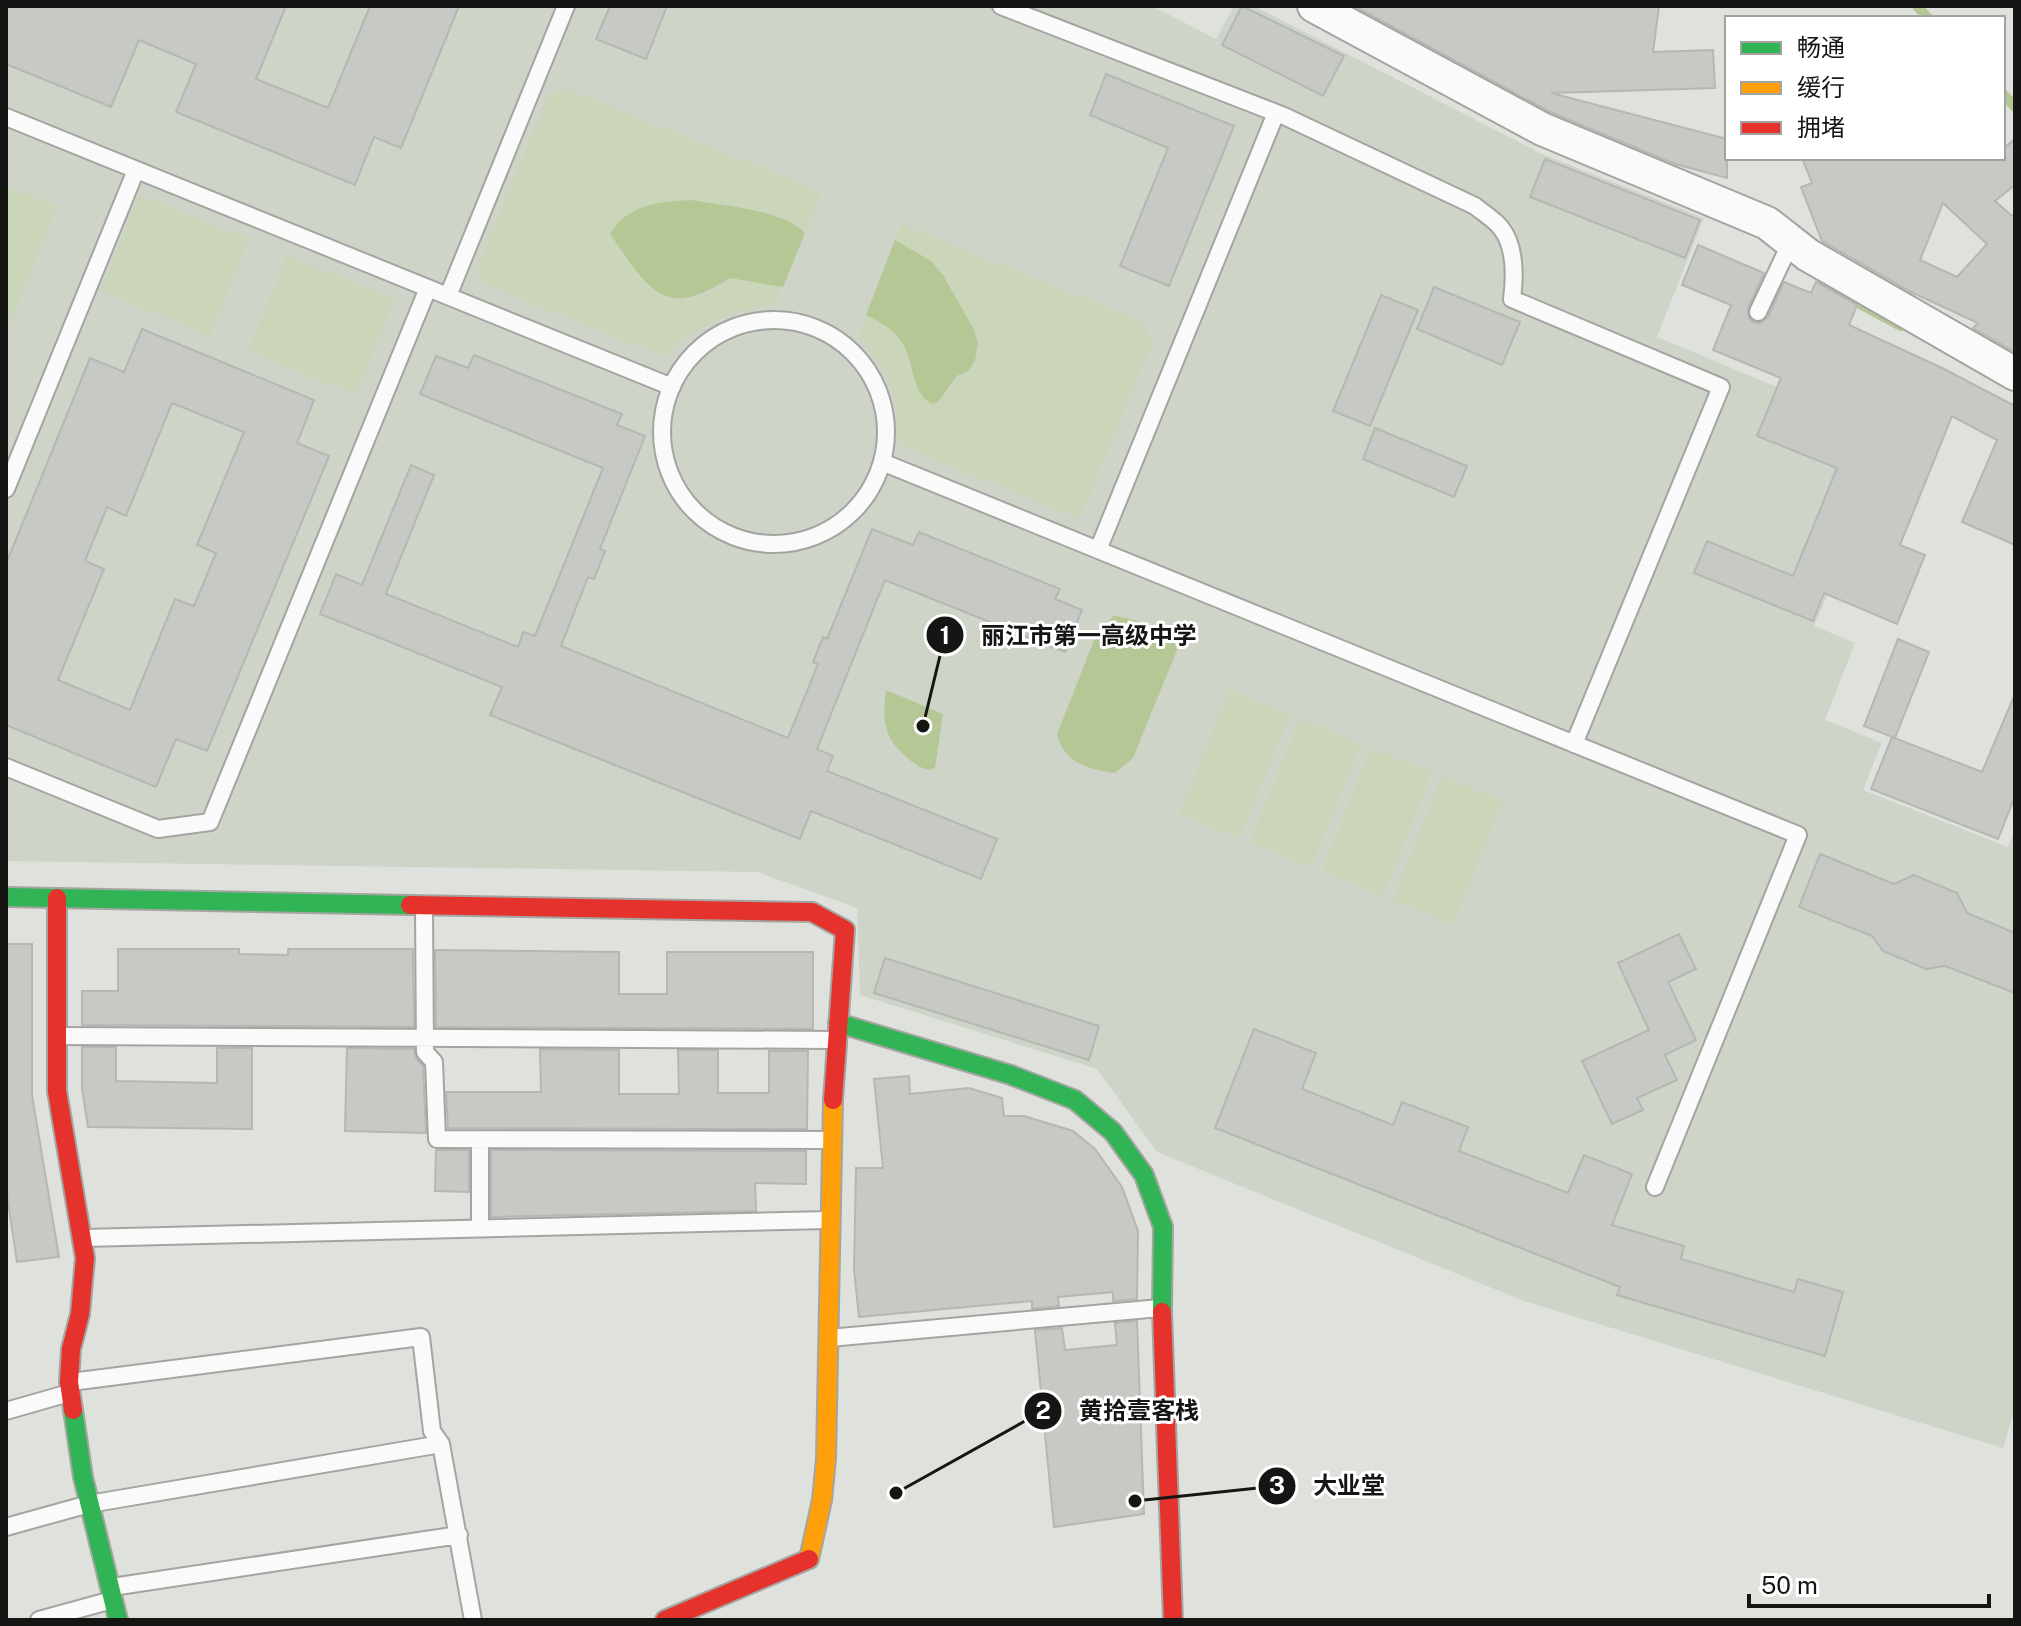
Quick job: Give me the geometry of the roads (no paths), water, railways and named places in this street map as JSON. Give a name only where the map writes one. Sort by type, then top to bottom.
[{"type":"street","points":[[1314,6],[1542,129],[1767,223],[1808,255],[2015,374]]},
{"type":"street","points":[[6,897],[812,912],[845,930],[831,1140],[826,1459],[822,1500],[809,1559],[665,1620]]},
{"type":"street","points":[[57,898],[57,1091],[85,1275],[71,1349],[70,1387],[89,1504],[118,1620]]},
{"type":"street","points":[[838,1032],[1011,1075],[1075,1100],[1095,1115],[1129,1151],[1155,1200],[1163,1227],[1167,1515],[1173,1620]]},
{"type":"lane","points":[[448,296],[566,6]]},
{"type":"lane","points":[[1001,6],[1276,113],[1475,206],[1501,228],[1509,245],[1514,263],[1512,299],[1721,387],[1574,744]]},
{"type":"lane","points":[[1098,550],[1276,113]]},
{"type":"lane","points":[[6,117],[672,387]]},
{"type":"lane","points":[[6,489],[136,170]]},
{"type":"lane","points":[[1758,312],[1791,242]]},
{"type":"lane","points":[[6,767],[158,829],[210,822],[428,288]]},
{"type":"lane","points":[[766,321],[804,323],[827,333],[848,348],[865,366],[878,388],[885,413],[887,438],[873,486],[842,521],[803,540],[760,542],[719,529],[702,517],[676,486],[664,448],[662,428],[672,387],[689,358],[708,341],[729,329],[766,321]]},
{"type":"lane","points":[[882,462],[1798,835],[1655,1187]]},
{"type":"lane","points":[[424,905],[425,1052],[434,1062],[437,1139],[831,1140]]},
{"type":"lane","points":[[56,1036],[425,1037],[838,1032]]},
{"type":"lane","points":[[480,1140],[480,1228]]},
{"type":"lane","points":[[81,1238],[830,1220]]},
{"type":"lane","points":[[828,1338],[1162,1308]]},
{"type":"lane","points":[[6,1411],[70,1387],[421,1337],[432,1431],[441,1444],[473,1620],[467,1620]]},
{"type":"lane","points":[[6,1527],[89,1504],[441,1444]]},
{"type":"lane","points":[[39,1620],[112,1594],[459,1535]]},
{"type":"waterway","points":[[1917,6],[1926,16]]},
{"type":"waterway","points":[[2005,96],[2015,107]]},
{"type":"waterway","points":[[1822,280],[1901,326]]},
{"type":"place","name":"丽江市第一高级中学","points":[[923,726]]},
{"type":"place","name":"黄拾壹客栈","points":[[896,1493]]},
{"type":"place","name":"大业堂","points":[[1135,1501]]}]
